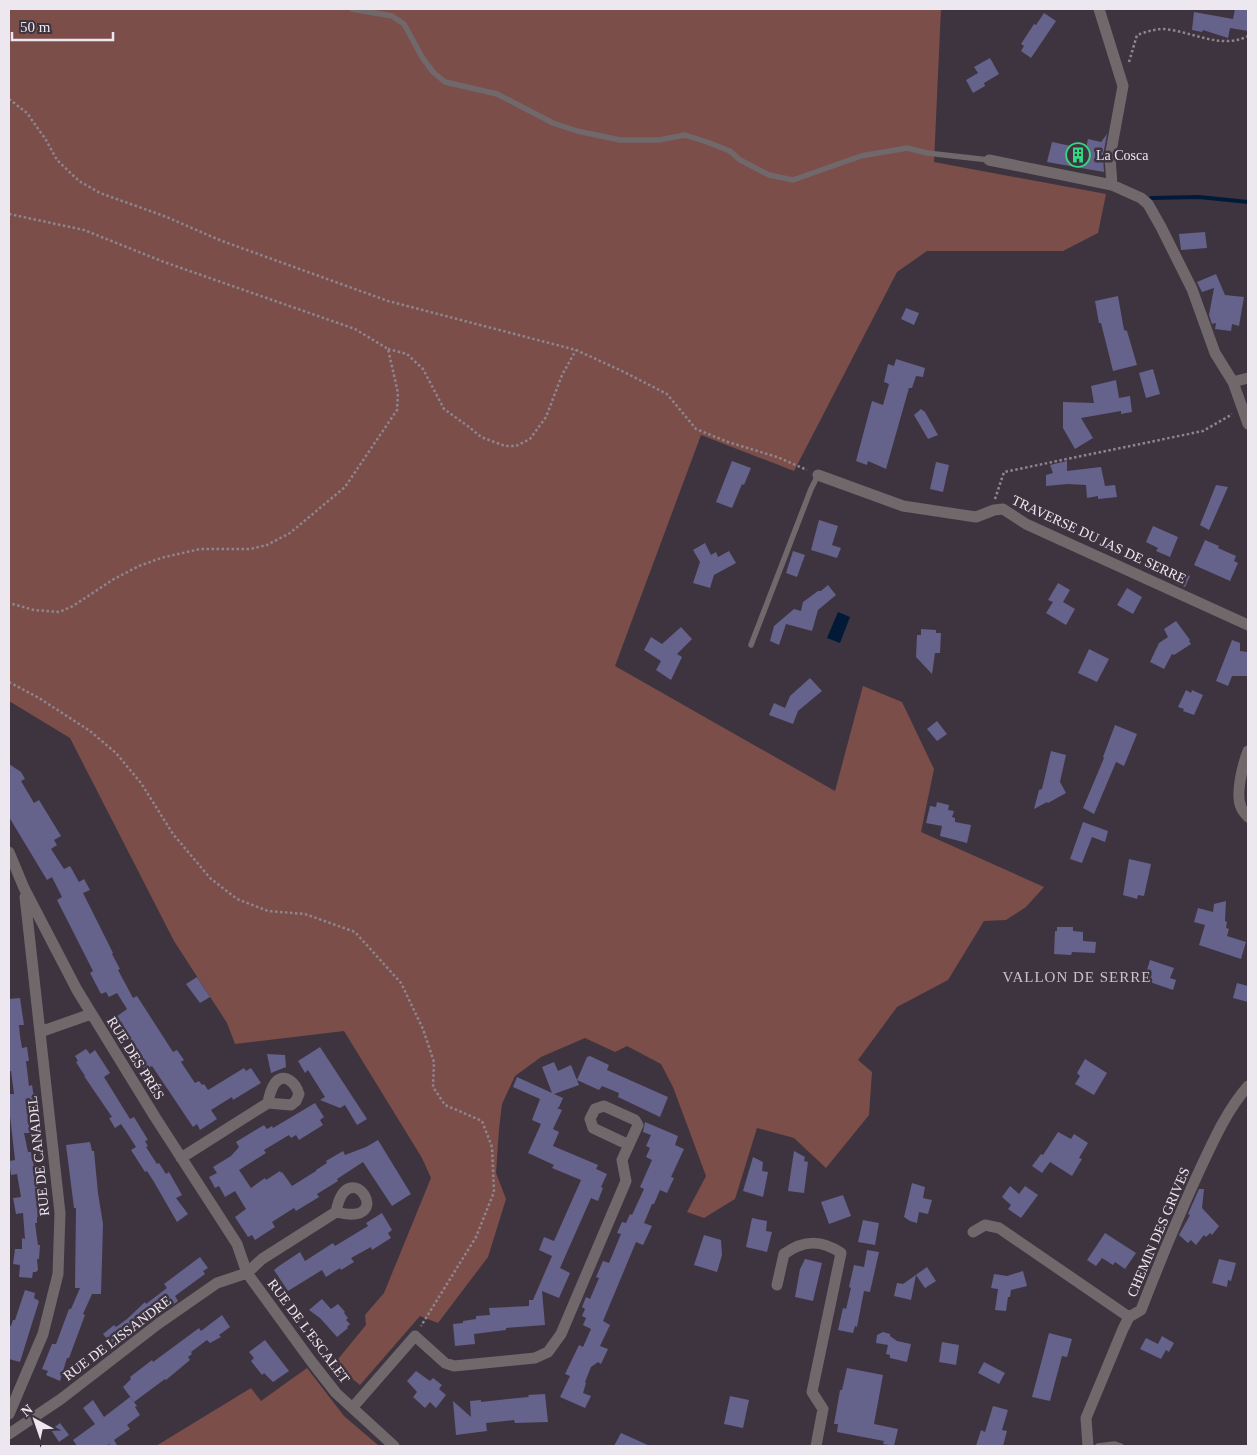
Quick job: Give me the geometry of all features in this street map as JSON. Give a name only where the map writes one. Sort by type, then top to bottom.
[{"type":"street","points":[[1099,9],[1123,86],[1110,157],[1112,185]]},
{"type":"street","points":[[989,160],[1112,185],[1142,198],[1148,204],[1192,289],[1215,353],[1233,382],[1248,424]]},
{"type":"street","points":[[1233,382],[1248,378]]},
{"type":"street","name":"TRAVERSE DU JAS DE SERRE","points":[[818,475],[903,506],[976,517],[994,510],[1003,509],[1026,524],[1248,625]]},
{"type":"street","points":[[1248,751],[1244,761],[1240,786],[1240,806],[1248,817]]},
{"type":"street","name":"RUE DES PRÉS","points":[[9,852],[24,888],[91,1014],[236,1244],[247,1273]]},
{"type":"street","name":"RUE DE CANADEL","points":[[9,1414],[43,1334],[58,1274],[60,1213],[24,888]]},
{"type":"street","points":[[40,1032],[91,1014]]},
{"type":"street","name":"CHEMIN DES GRIVES","points":[[1088,1446],[1086,1418],[1129,1317],[1141,1310],[1183,1205],[1205,1158],[1228,1113],[1248,1086]]},
{"type":"street","points":[[181,1158],[268,1103]]},
{"type":"street","points":[[352,1407],[415,1336],[445,1364],[454,1366],[535,1358],[548,1352],[561,1334],[626,1181],[622,1160],[628,1145]]},
{"type":"street","points":[[247,1273],[262,1259],[336,1212]]},
{"type":"street","points":[[973,1232],[985,1225],[999,1228],[1129,1317]]},
{"type":"street","points":[[777,1285],[784,1254],[792,1247],[809,1242],[831,1246],[841,1253],[812,1392],[823,1410],[816,1446]]},
{"type":"street","name":"RUE DE L'ESCALET","points":[[247,1273],[336,1393],[394,1446]]},
{"type":"street","name":"RUE DE LISSANDRE","points":[[9,1434],[61,1399],[158,1324],[217,1282],[247,1273]]},
{"type":"lane","points":[[352,9],[392,16],[404,24],[422,57],[445,82],[497,94],[553,123],[577,131],[620,140],[659,140],[685,135],[730,151],[740,160],[770,175],[793,180],[860,156],[907,148],[927,154],[989,160]]},
{"type":"lane","points":[[751,645],[818,475]]},
{"type":"lane","points":[[1098,1446],[1115,1444],[1121,1446]]},
{"type":"path","points":[[1123,86],[1137,35],[1149,30],[1163,29],[1231,42],[1248,36]]},
{"type":"path","points":[[9,99],[27,113],[57,160],[79,181],[100,192],[164,216],[222,241],[388,301],[576,350],[668,394],[696,429],[728,442],[777,457],[818,475]]},
{"type":"path","points":[[9,214],[84,230],[164,262],[354,329],[388,349],[407,354],[423,369],[444,409],[481,437],[505,446],[516,446],[530,439],[546,417],[562,376],[576,350]]},
{"type":"path","points":[[9,603],[34,610],[59,612],[73,606],[114,579],[154,560],[200,549],[250,549],[267,545],[290,533],[345,487],[397,410],[398,393],[388,349]]},
{"type":"path","points":[[994,510],[1004,472],[1203,431],[1231,415],[1238,396]]},
{"type":"path","points":[[9,682],[39,698],[90,731],[116,753],[141,783],[173,834],[210,878],[237,899],[268,912],[305,914],[355,932],[401,983],[423,1029],[434,1062],[433,1086],[445,1105],[482,1121],[492,1147],[493,1156],[494,1192],[476,1237],[415,1336]]},
{"type":"shaded area","points":[[9,9],[941,9],[934,162],[1106,194],[1098,233],[1063,251],[927,251],[897,272],[794,471],[701,435],[615,666],[835,791],[863,686],[902,702],[934,769],[921,832],[1044,887],[1026,907],[1006,920],[984,921],[948,980],[897,1007],[858,1060],[872,1072],[869,1115],[826,1168],[794,1138],[757,1128],[735,1199],[704,1218],[687,1212],[706,1176],[673,1087],[661,1064],[627,1046],[615,1052],[585,1038],[541,1057],[515,1076],[502,1104],[496,1173],[506,1199],[488,1257],[438,1323],[420,1316],[360,1385],[334,1364],[366,1325],[365,1315],[384,1293],[431,1178],[422,1158],[344,1031],[235,1044],[227,1023],[174,941],[70,738],[9,701]]},
{"type":"shaded area","points":[[307,1368],[344,1416],[379,1446],[156,1446],[251,1388],[261,1401]]},
{"type":"water","points":[[838,612],[850,617],[840,643],[827,638]]},
{"type":"building","points":[[1235,9],[1248,9],[1248,31],[1230,28],[1228,38],[1203,30],[1202,32],[1192,30],[1194,12],[1233,19]]},
{"type":"building","points":[[1044,13],[1056,21],[1031,58],[1021,51],[1024,46],[1021,44]]},
{"type":"building","points":[[990,58],[999,74],[984,83],[985,86],[973,93],[966,80],[978,73],[974,67]]},
{"type":"building","name":"La Cosca","points":[[1107,134],[1103,156],[1104,172],[1047,162],[1052,142],[1086,148],[1088,139],[1101,142]]},
{"type":"building","points":[[1205,232],[1207,248],[1181,250],[1179,234]]},
{"type":"building","points":[[1216,274],[1225,295],[1244,297],[1239,326],[1232,324],[1231,331],[1215,329],[1216,323],[1212,324],[1209,315],[1214,288],[1202,292],[1197,282]]},
{"type":"building","points":[[1118,296],[1124,330],[1127,331],[1137,365],[1113,371],[1101,323],[1099,323],[1095,301]]},
{"type":"building","points":[[906,308],[919,313],[914,325],[901,319]]},
{"type":"building","points":[[896,359],[925,368],[923,377],[916,376],[912,388],[909,388],[886,469],[868,461],[867,465],[856,461],[872,401],[883,405],[889,384],[884,382],[888,364],[894,366]]},
{"type":"building","points":[[1153,369],[1160,394],[1146,398],[1139,373]]},
{"type":"building","points":[[1116,380],[1119,398],[1130,396],[1132,412],[1121,414],[1121,411],[1081,418],[1093,438],[1075,449],[1063,428],[1063,402],[1094,403],[1091,386]]},
{"type":"building","points":[[921,409],[925,412],[938,435],[928,439],[914,415]]},
{"type":"building","points":[[732,461],[751,468],[732,508],[716,502]]},
{"type":"building","points":[[1067,461],[1067,471],[1101,467],[1105,486],[1115,485],[1117,497],[1098,499],[1098,496],[1087,498],[1086,485],[1046,486],[1046,475],[1053,473],[1050,465]]},
{"type":"building","points":[[936,462],[949,465],[943,492],[930,489]]},
{"type":"building","points":[[1216,485],[1228,487],[1209,530],[1200,525]]},
{"type":"building","points":[[819,520],[838,526],[832,545],[841,548],[837,558],[811,550]]},
{"type":"building","points":[[1153,526],[1178,537],[1170,557],[1156,551],[1158,548],[1146,542]]},
{"type":"building","points":[[1205,540],[1236,556],[1234,561],[1238,563],[1230,581],[1194,565]]},
{"type":"building","points":[[705,543],[711,555],[716,552],[718,557],[729,551],[736,563],[714,575],[710,588],[693,583],[700,562],[693,550]]},
{"type":"building","points":[[793,551],[805,555],[797,577],[786,573]]},
{"type":"building","points":[[1180,571],[1190,576],[1185,587],[1175,583]]},
{"type":"building","points":[[1058,583],[1070,590],[1063,602],[1075,609],[1066,625],[1046,613],[1053,602],[1048,600]]},
{"type":"building","points":[[828,585],[836,595],[818,610],[812,631],[786,624],[779,645],[770,641],[774,626],[794,609],[801,611],[803,602]]},
{"type":"building","points":[[1127,588],[1142,597],[1133,614],[1117,605]]},
{"type":"building","points":[[1176,621],[1191,644],[1174,655],[1172,654],[1164,669],[1150,662],[1159,643],[1168,637],[1164,629]]},
{"type":"building","points":[[681,627],[692,639],[677,654],[682,657],[671,680],[656,670],[661,661],[644,650],[651,637],[662,644]]},
{"type":"building","points":[[921,629],[936,630],[936,633],[941,633],[940,653],[935,653],[932,674],[916,657],[917,635],[921,635]]},
{"type":"building","points":[[1232,640],[1240,643],[1240,651],[1248,652],[1248,676],[1232,676],[1228,686],[1216,681]]},
{"type":"building","points":[[1089,649],[1109,659],[1097,682],[1078,673]]},
{"type":"building","points":[[810,678],[822,691],[798,711],[793,724],[769,715],[774,703],[785,708],[790,696]]},
{"type":"building","points":[[1186,690],[1191,693],[1192,690],[1203,695],[1194,715],[1178,707]]},
{"type":"building","points":[[937,721],[947,734],[937,741],[927,729]]},
{"type":"building","points":[[1115,725],[1137,734],[1124,766],[1116,762],[1094,814],[1083,808],[1104,758]]},
{"type":"building","points":[[1051,751],[1066,755],[1060,782],[1066,793],[1034,809],[1039,790],[1042,789]]},
{"type":"building","points":[[9,764],[21,772],[25,779],[21,781],[34,803],[39,800],[61,836],[54,840],[57,845],[51,849],[64,869],[70,866],[79,882],[84,879],[90,890],[83,893],[113,953],[120,969],[118,970],[133,998],[137,996],[173,1052],[177,1050],[184,1060],[181,1062],[195,1083],[199,1081],[208,1090],[244,1068],[246,1071],[251,1068],[261,1083],[233,1100],[232,1097],[211,1110],[217,1119],[200,1130],[197,1124],[193,1127],[152,1066],[145,1070],[139,1060],[142,1057],[129,1037],[124,1038],[119,1029],[122,1027],[116,1017],[127,1009],[117,993],[109,997],[106,992],[101,994],[90,973],[93,971],[57,900],[62,897],[52,877],[47,880],[9,817]]},
{"type":"building","points":[[937,802],[949,805],[948,810],[954,811],[952,817],[955,818],[955,822],[971,825],[967,843],[940,836],[942,826],[926,823],[930,806],[936,807]]},
{"type":"building","points":[[1083,822],[1108,831],[1105,842],[1092,837],[1082,863],[1070,859]]},
{"type":"building","points":[[1129,859],[1151,864],[1144,896],[1138,895],[1137,899],[1123,895]]},
{"type":"building","points":[[1226,901],[1225,921],[1227,922],[1226,928],[1229,929],[1227,936],[1246,942],[1241,959],[1199,945],[1205,925],[1194,922],[1198,908],[1213,912],[1214,904]]},
{"type":"building","points":[[1057,927],[1073,927],[1073,931],[1083,932],[1083,941],[1096,942],[1095,953],[1072,952],[1071,955],[1054,954],[1055,931],[1057,931]]},
{"type":"building","points":[[1150,960],[1174,968],[1170,978],[1176,980],[1173,990],[1144,980]]},
{"type":"building","points":[[197,977],[210,997],[200,1003],[186,984]]},
{"type":"building","points":[[1237,983],[1248,986],[1248,1002],[1233,998]]},
{"type":"building","points":[[20,998],[24,1025],[19,1025],[20,1036],[22,1048],[27,1047],[29,1061],[26,1061],[29,1086],[32,1085],[36,1111],[30,1112],[31,1119],[28,1119],[30,1133],[24,1133],[35,1171],[41,1214],[37,1217],[37,1223],[35,1223],[38,1245],[40,1245],[39,1259],[37,1259],[38,1270],[33,1272],[32,1278],[19,1277],[20,1265],[13,1264],[15,1249],[22,1249],[22,1238],[25,1239],[23,1213],[16,1214],[13,1198],[21,1197],[17,1174],[11,1175],[9,1161],[15,1160],[9,1107],[9,1094],[14,1094],[11,1071],[9,1071],[9,999]]},
{"type":"building","points":[[320,1047],[367,1119],[357,1125],[345,1105],[340,1108],[320,1100],[325,1097],[308,1070],[305,1073],[298,1061]]},
{"type":"building","points":[[86,1049],[90,1054],[95,1050],[110,1073],[104,1077],[130,1119],[134,1117],[148,1140],[145,1141],[148,1146],[146,1147],[166,1174],[169,1172],[182,1195],[176,1198],[188,1214],[177,1222],[147,1171],[145,1172],[131,1150],[136,1147],[121,1124],[115,1128],[109,1118],[112,1117],[76,1062],[78,1061],[75,1056]]},
{"type":"building","points":[[267,1054],[285,1055],[286,1067],[271,1073]]},
{"type":"building","points":[[590,1056],[609,1065],[607,1070],[668,1097],[660,1117],[618,1097],[619,1093],[602,1086],[599,1090],[577,1080],[587,1057]]},
{"type":"building","points":[[1085,1059],[1107,1073],[1094,1095],[1075,1084],[1080,1076],[1077,1073]]},
{"type":"building","points":[[554,1062],[558,1071],[571,1065],[579,1085],[554,1094],[563,1098],[557,1108],[562,1110],[553,1129],[559,1132],[553,1146],[598,1165],[596,1169],[607,1174],[601,1187],[603,1188],[598,1201],[591,1198],[560,1268],[570,1273],[559,1298],[542,1291],[545,1325],[506,1328],[506,1330],[474,1334],[475,1344],[455,1346],[453,1324],[476,1319],[476,1316],[490,1315],[489,1308],[529,1306],[529,1300],[533,1300],[552,1256],[539,1250],[544,1237],[554,1241],[581,1180],[552,1168],[554,1165],[528,1153],[541,1124],[532,1120],[540,1099],[513,1087],[517,1077],[552,1093],[542,1067]]},
{"type":"building","points":[[315,1103],[324,1117],[320,1120],[323,1125],[299,1140],[296,1135],[291,1138],[289,1135],[264,1150],[266,1153],[239,1170],[251,1188],[265,1178],[266,1180],[280,1171],[292,1186],[343,1151],[345,1155],[378,1140],[411,1194],[392,1206],[363,1162],[317,1194],[319,1197],[296,1211],[294,1208],[272,1222],[275,1227],[255,1240],[252,1235],[248,1237],[235,1217],[246,1209],[235,1191],[225,1197],[219,1186],[215,1188],[209,1177],[217,1173],[213,1167],[231,1156],[239,1147],[236,1142],[264,1125],[267,1129],[272,1126],[273,1128]]},
{"type":"building","points":[[645,1122],[678,1136],[675,1145],[684,1149],[671,1177],[674,1178],[667,1193],[660,1190],[654,1204],[652,1204],[644,1223],[652,1226],[643,1245],[636,1242],[603,1321],[610,1325],[600,1346],[608,1349],[601,1364],[598,1362],[591,1367],[585,1382],[583,1393],[591,1396],[585,1408],[560,1397],[570,1376],[565,1374],[579,1345],[583,1347],[591,1329],[583,1325],[586,1318],[582,1316],[585,1309],[582,1307],[586,1297],[590,1299],[599,1278],[596,1277],[603,1261],[609,1263],[621,1234],[617,1233],[622,1222],[626,1223],[630,1214],[632,1215],[644,1189],[640,1187],[652,1160],[646,1157],[650,1148],[646,1146],[651,1135],[643,1132]]},
{"type":"building","points":[[1058,1132],[1071,1139],[1074,1134],[1088,1143],[1079,1158],[1082,1159],[1072,1176],[1050,1162],[1042,1173],[1032,1166],[1041,1154],[1043,1155]]},
{"type":"building","points":[[90,1142],[92,1151],[94,1151],[103,1224],[101,1294],[92,1294],[83,1314],[85,1315],[69,1358],[67,1358],[60,1381],[46,1375],[48,1371],[42,1369],[52,1344],[56,1344],[69,1309],[71,1309],[80,1288],[75,1288],[76,1208],[74,1208],[66,1145]]},
{"type":"building","points":[[794,1151],[805,1157],[804,1161],[808,1162],[804,1193],[788,1191]]},
{"type":"building","points":[[753,1157],[763,1162],[762,1171],[768,1172],[763,1197],[743,1191]]},
{"type":"building","points":[[912,1183],[925,1187],[923,1198],[932,1200],[928,1214],[919,1212],[917,1223],[904,1217]]},
{"type":"building","points":[[1010,1186],[1019,1194],[1025,1186],[1038,1195],[1021,1218],[1008,1209],[1011,1205],[1002,1197]]},
{"type":"building","points":[[1199,1189],[1204,1189],[1202,1208],[1219,1226],[1212,1235],[1210,1233],[1206,1237],[1204,1235],[1196,1245],[1191,1240],[1188,1243],[1179,1235],[1190,1215],[1188,1214]]},
{"type":"building","points":[[843,1195],[851,1216],[829,1224],[821,1202]]},
{"type":"building","points":[[382,1213],[392,1230],[388,1233],[391,1238],[372,1250],[371,1247],[351,1258],[354,1262],[341,1270],[340,1268],[326,1277],[322,1270],[288,1291],[274,1270],[300,1252],[305,1261],[333,1243],[335,1246],[368,1226],[366,1223]]},
{"type":"building","points":[[752,1218],[767,1221],[766,1231],[772,1232],[767,1252],[746,1247]]},
{"type":"building","points":[[863,1220],[879,1223],[875,1245],[858,1242]]},
{"type":"building","points":[[1105,1233],[1136,1253],[1125,1269],[1115,1262],[1113,1265],[1102,1258],[1096,1266],[1087,1260]]},
{"type":"building","points":[[704,1235],[721,1240],[722,1255],[717,1272],[694,1265]]},
{"type":"building","points":[[867,1250],[879,1252],[870,1292],[864,1291],[857,1327],[855,1326],[853,1333],[838,1330],[843,1308],[846,1309],[854,1265],[864,1267]]},
{"type":"building","points":[[200,1257],[208,1268],[203,1271],[205,1274],[175,1296],[178,1301],[167,1309],[165,1307],[124,1341],[122,1336],[111,1344],[103,1334],[114,1325],[116,1327],[145,1302],[146,1304],[167,1288],[164,1284]]},
{"type":"building","points":[[805,1259],[822,1263],[813,1301],[795,1297],[800,1269]]},
{"type":"building","points":[[1219,1259],[1236,1263],[1231,1281],[1228,1280],[1227,1287],[1212,1283]]},
{"type":"building","points":[[927,1267],[936,1281],[925,1288],[916,1275],[911,1300],[894,1296],[897,1283],[903,1284]]},
{"type":"building","points":[[1023,1271],[1027,1286],[1011,1290],[1006,1311],[995,1310],[998,1289],[991,1288],[994,1274],[1007,1276]]},
{"type":"building","points":[[25,1290],[35,1293],[34,1298],[39,1301],[20,1362],[9,1359],[9,1325],[11,1326],[13,1320],[15,1320]]},
{"type":"building","points":[[322,1299],[331,1309],[338,1304],[348,1318],[346,1320],[350,1324],[348,1328],[337,1337],[320,1318],[309,1310]]},
{"type":"building","points":[[222,1315],[230,1327],[219,1335],[221,1337],[210,1343],[207,1340],[191,1352],[192,1354],[188,1357],[190,1360],[166,1380],[134,1402],[123,1387],[131,1379],[130,1377],[199,1328],[201,1331]]},
{"type":"building","points":[[883,1332],[890,1334],[897,1341],[911,1344],[907,1362],[890,1358],[890,1355],[886,1354],[888,1345],[876,1343],[877,1335]]},
{"type":"building","points":[[1049,1333],[1072,1339],[1067,1357],[1062,1356],[1050,1401],[1032,1397]]},
{"type":"building","points":[[1162,1336],[1174,1343],[1169,1352],[1166,1350],[1161,1359],[1140,1349],[1146,1338],[1158,1344]]},
{"type":"building","points":[[265,1340],[289,1371],[273,1382],[264,1373],[262,1375],[251,1361],[254,1358],[249,1352]]},
{"type":"building","points":[[942,1342],[959,1345],[956,1365],[939,1362]]},
{"type":"building","points":[[984,1362],[1005,1373],[999,1384],[978,1373]]},
{"type":"building","points":[[847,1368],[883,1375],[874,1424],[898,1429],[894,1446],[883,1444],[884,1441],[837,1432],[838,1424],[834,1424],[840,1390],[842,1390]]},
{"type":"building","points":[[416,1371],[430,1381],[433,1378],[442,1385],[439,1389],[446,1395],[436,1408],[430,1402],[425,1408],[413,1397],[417,1392],[407,1381]]},
{"type":"building","points":[[545,1394],[548,1422],[515,1423],[514,1420],[486,1423],[487,1431],[456,1435],[453,1401],[471,1417],[470,1401],[481,1400],[481,1402]]},
{"type":"building","points":[[730,1396],[749,1400],[743,1428],[724,1424]]},
{"type":"building","points":[[130,1397],[137,1406],[135,1407],[140,1415],[127,1425],[130,1429],[114,1440],[117,1445],[77,1446],[73,1440],[95,1424],[83,1408],[93,1400],[104,1417]]},
{"type":"building","points":[[993,1406],[1008,1410],[1002,1430],[1007,1431],[1003,1446],[976,1446],[981,1430],[985,1432]]},
{"type":"building","points":[[60,1423],[69,1435],[59,1442],[51,1430]]},
{"type":"building","points":[[621,1433],[650,1446],[614,1446]]},
{"type":"waterway","points":[[1151,198],[1199,197],[1248,202]]},
{"type":"place","name":"La Cosca","points":[[1078,155]]},
{"type":"district","name":"VALLON DE SERRE","points":[[1077,977]]}]
